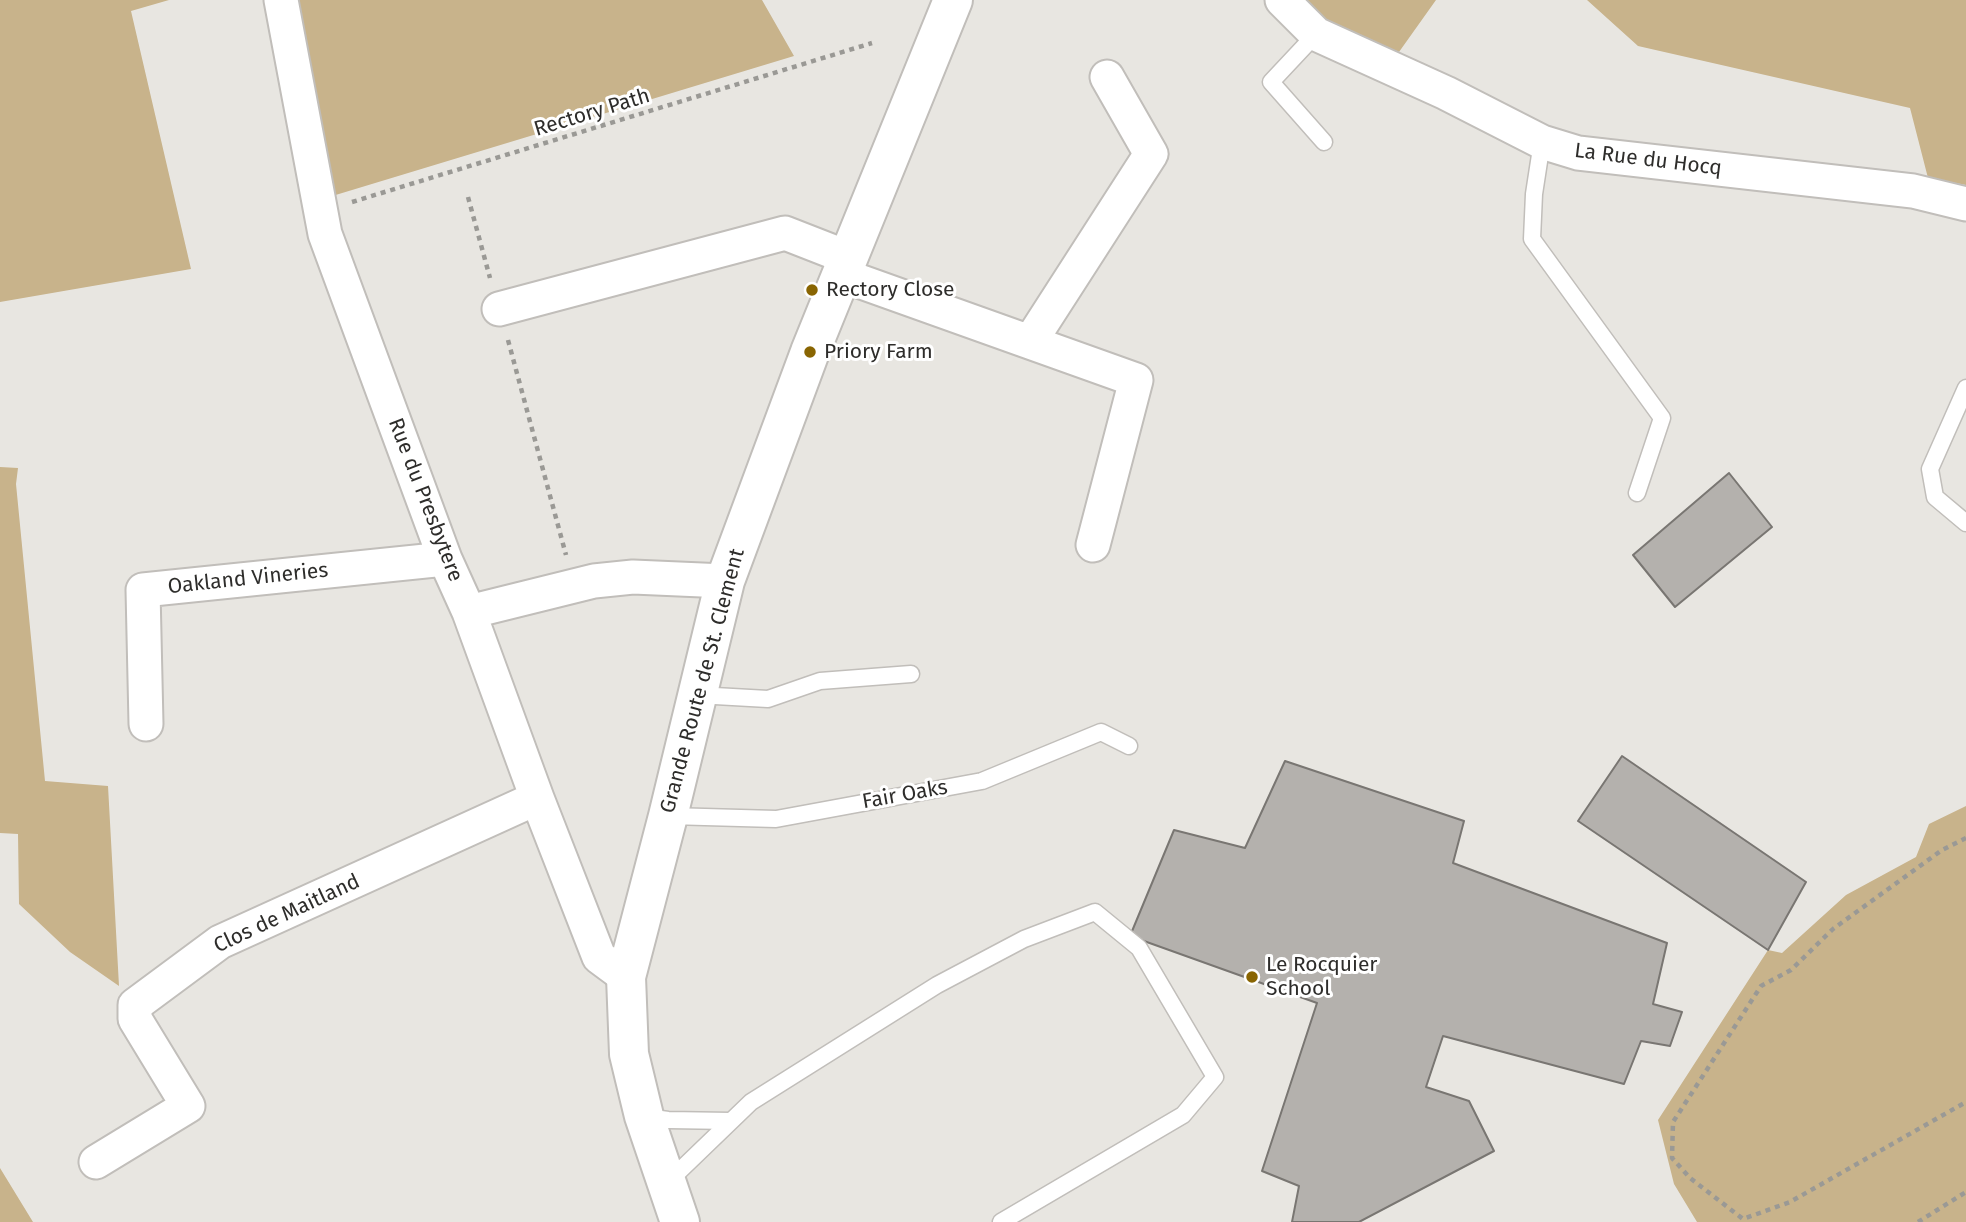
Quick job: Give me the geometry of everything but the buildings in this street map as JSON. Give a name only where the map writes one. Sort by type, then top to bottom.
[{"type":"main road","name":"Grande Route de St. Clement","points":[[680,1222],[644,1116],[629,1054],[626,977],[725,581],[810,352],[953,0]]},
{"type":"street","name":"Rue du Presbytere","points":[[281,0],[325,234],[445,559],[470,612],[537,798],[599,957],[626,977]]},
{"type":"street","name":"La Rue du Hocq","points":[[1282,0],[1315,34],[1446,93],[1542,142],[1578,153],[1913,191],[1966,204]]},
{"type":"street","points":[[1030,342],[1151,154],[1107,77]]},
{"type":"street","points":[[499,309],[785,233],[845,267],[1030,342],[1136,380],[1093,545]]},
{"type":"street","name":"Oakland Vineries","points":[[146,724],[143,590],[445,559]]},
{"type":"street","points":[[470,612],[594,581],[633,577],[725,581]]},
{"type":"street","name":"Clos de Maitland","points":[[96,1161],[188,1106],[135,1019],[135,1005],[220,943],[537,798]]},
{"type":"lane","points":[[1315,34],[1271,82],[1324,142]]},
{"type":"lane","points":[[1542,142],[1534,194],[1532,239],[1662,418],[1637,493]]},
{"type":"lane","points":[[1966,388],[1930,469],[1935,497],[1966,523]]},
{"type":"lane","points":[[697,695],[768,699],[820,681],[911,674]]},
{"type":"lane","name":"Fair Oaks","points":[[668,816],[776,819],[982,781],[1101,732],[1129,746]]},
{"type":"lane","points":[[667,1183],[751,1102],[937,985],[1024,939],[1095,912],[1139,948],[1215,1077],[1183,1115],[1001,1222]]},
{"type":"lane","points":[[644,1116],[668,1120],[732,1121]]},
{"type":"path","name":"Rectory Path","points":[[321,211],[872,43]]},
{"type":"path","points":[[468,197],[575,586]]},
{"type":"path","points":[[1966,838],[1941,850],[1833,929],[1791,970],[1762,986],[1673,1122],[1672,1158],[1690,1178],[1743,1219],[1790,1202],[1966,1102]]},
{"type":"path","points":[[1918,1222],[1966,1192]]},
{"type":"shaded area","points":[[0,0],[169,0],[131,11],[191,269],[0,302]]},
{"type":"shaded area","points":[[294,0],[762,0],[794,56],[329,197]]},
{"type":"shaded area","points":[[1304,0],[1436,0],[1399,52],[1323,19]]},
{"type":"shaded area","points":[[1587,0],[1966,0],[1966,185],[1928,178],[1910,108],[1638,46]]},
{"type":"shaded area","points":[[0,467],[18,468],[16,484],[45,781],[108,786],[119,986],[70,952],[19,904],[18,834],[0,833]]},
{"type":"shaded area","points":[[1966,806],[1966,1222],[1697,1222],[1674,1184],[1658,1120],[1768,950],[1782,953],[1846,895],[1916,857],[1929,824]]},
{"type":"shaded area","points":[[0,1168],[33,1222],[0,1222]]},
{"type":"place","name":"Rectory Close","points":[[812,290]]},
{"type":"place","name":"Priory Farm","points":[[810,352]]},
{"type":"place","name":"Le Rocquier School","points":[[1252,977]]}]
